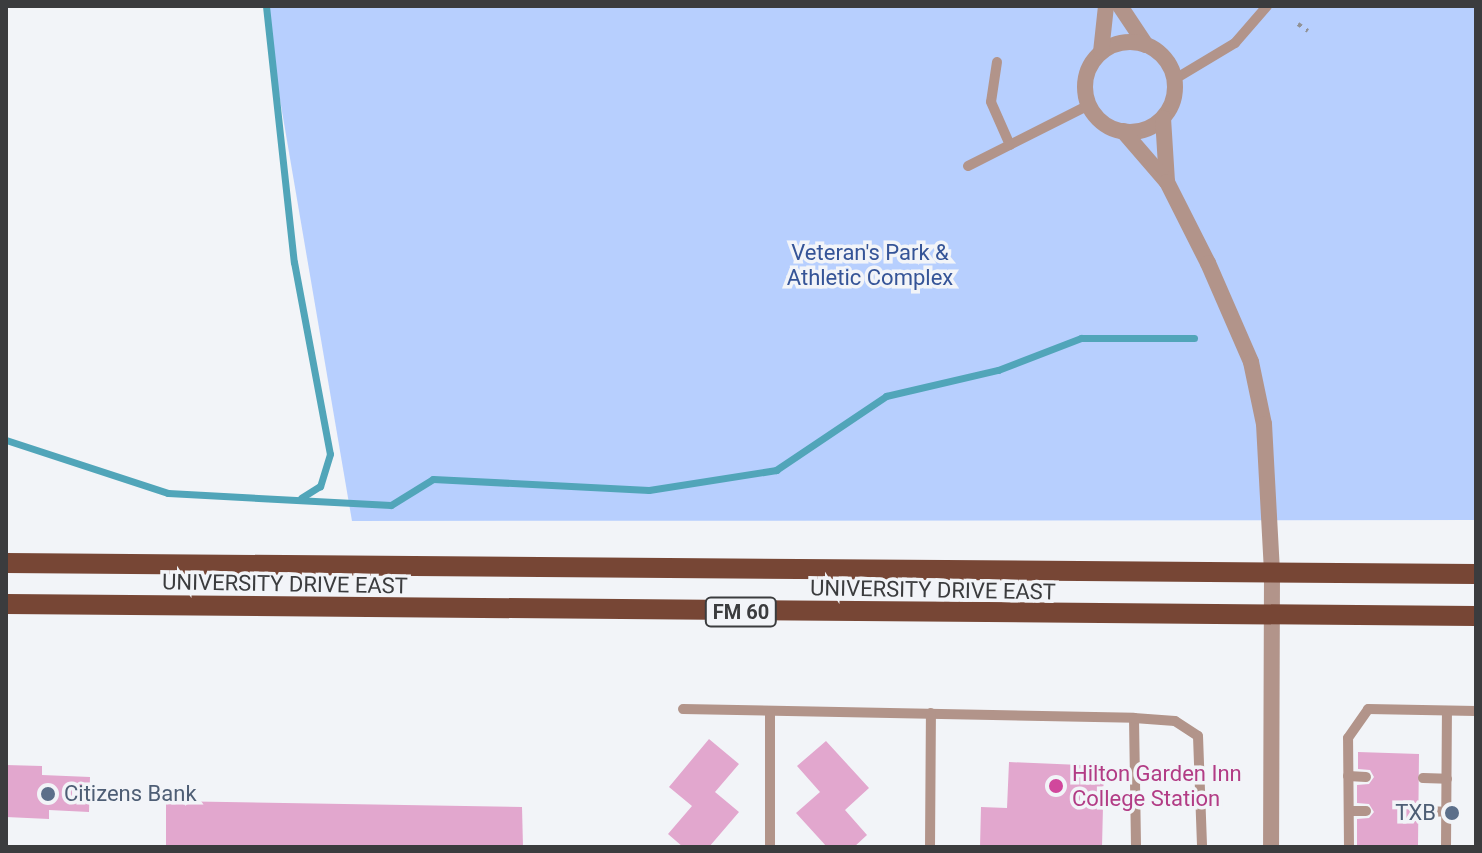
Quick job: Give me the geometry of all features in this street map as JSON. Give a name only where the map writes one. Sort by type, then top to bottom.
[{"type":"main road","name":"UNIVERSITY DRIVE EAST","points":[[6,563],[1476,574]]},
{"type":"main road","name":"UNIVERSITY DRIVE EAST","points":[[6,604],[1272,618],[1476,616]]},
{"type":"street","points":[[1106,6],[1101,52],[1086,76],[1089,105],[1097,118],[1123,131],[1167,182],[1251,362],[1264,424],[1272,574],[1271,847]]},
{"type":"street","points":[[1120,6],[1146,45]]},
{"type":"street","points":[[1101,52],[1115,44],[1146,45],[1159,52],[1175,79],[1175,93],[1163,118],[1151,127],[1123,131]]},
{"type":"street","points":[[1163,118],[1167,182]]},
{"type":"lane","points":[[1175,79],[1235,43],[1267,6]]},
{"type":"lane","points":[[997,62],[991,102],[1010,145]]},
{"type":"lane","points":[[968,166],[1089,105]]},
{"type":"lane","points":[[683,709],[1175,721],[1198,736],[1202,847]]},
{"type":"lane","points":[[1349,847],[1348,738],[1368,709],[1476,711]]},
{"type":"lane","points":[[770,711],[770,847]]},
{"type":"lane","points":[[1446,847],[1447,711]]},
{"type":"lane","points":[[930,847],[931,713]]},
{"type":"lane","points":[[1134,718],[1136,847]]},
{"type":"lane","points":[[1348,776],[1366,777]]},
{"type":"lane","points":[[1423,778],[1447,779]]},
{"type":"lane","points":[[1349,811],[1366,811]]},
{"type":"lane","points":[[1423,811],[1446,812]]},
{"type":"path","points":[[1298,24],[1308,31]]},
{"type":"green space","name":"Veteran's Park & Athletic Complex","points":[[264,6],[1476,6],[1476,520],[352,521]]},
{"type":"building","points":[[709,739],[739,764],[715,792],[739,812],[709,847],[683,847],[668,834],[692,806],[669,787]]},
{"type":"building","points":[[826,741],[869,788],[845,810],[867,835],[854,847],[827,847],[796,813],[820,792],[797,766]]},
{"type":"building","points":[[1358,752],[1419,754],[1418,847],[1357,847],[1357,819],[1369,818],[1374,812],[1369,804],[1357,803],[1357,785],[1369,784],[1374,777],[1370,770],[1358,769]]},
{"type":"building","name":"Hilton Garden Inn College Station","points":[[1009,762],[1104,766],[1102,847],[980,847],[981,807],[1007,808]]},
{"type":"building","name":"Citizens Bank","points":[[6,765],[42,766],[42,775],[90,777],[89,812],[49,810],[49,819],[6,817]]},
{"type":"building","points":[[166,801],[522,807],[523,847],[166,847]]},
{"type":"waterway","points":[[266,6],[294,262],[330,454],[320,486],[301,498]]},
{"type":"waterway","points":[[6,440],[168,493],[391,505],[433,479],[649,490],[776,470],[886,396],[998,370],[1081,338],[1194,338]]},
{"type":"place","name":"Hilton Garden Inn College Station","points":[[1056,786]]},
{"type":"place","name":"Citizens Bank","points":[[48,794]]},
{"type":"place","name":"TXB","points":[[1452,813]]}]
